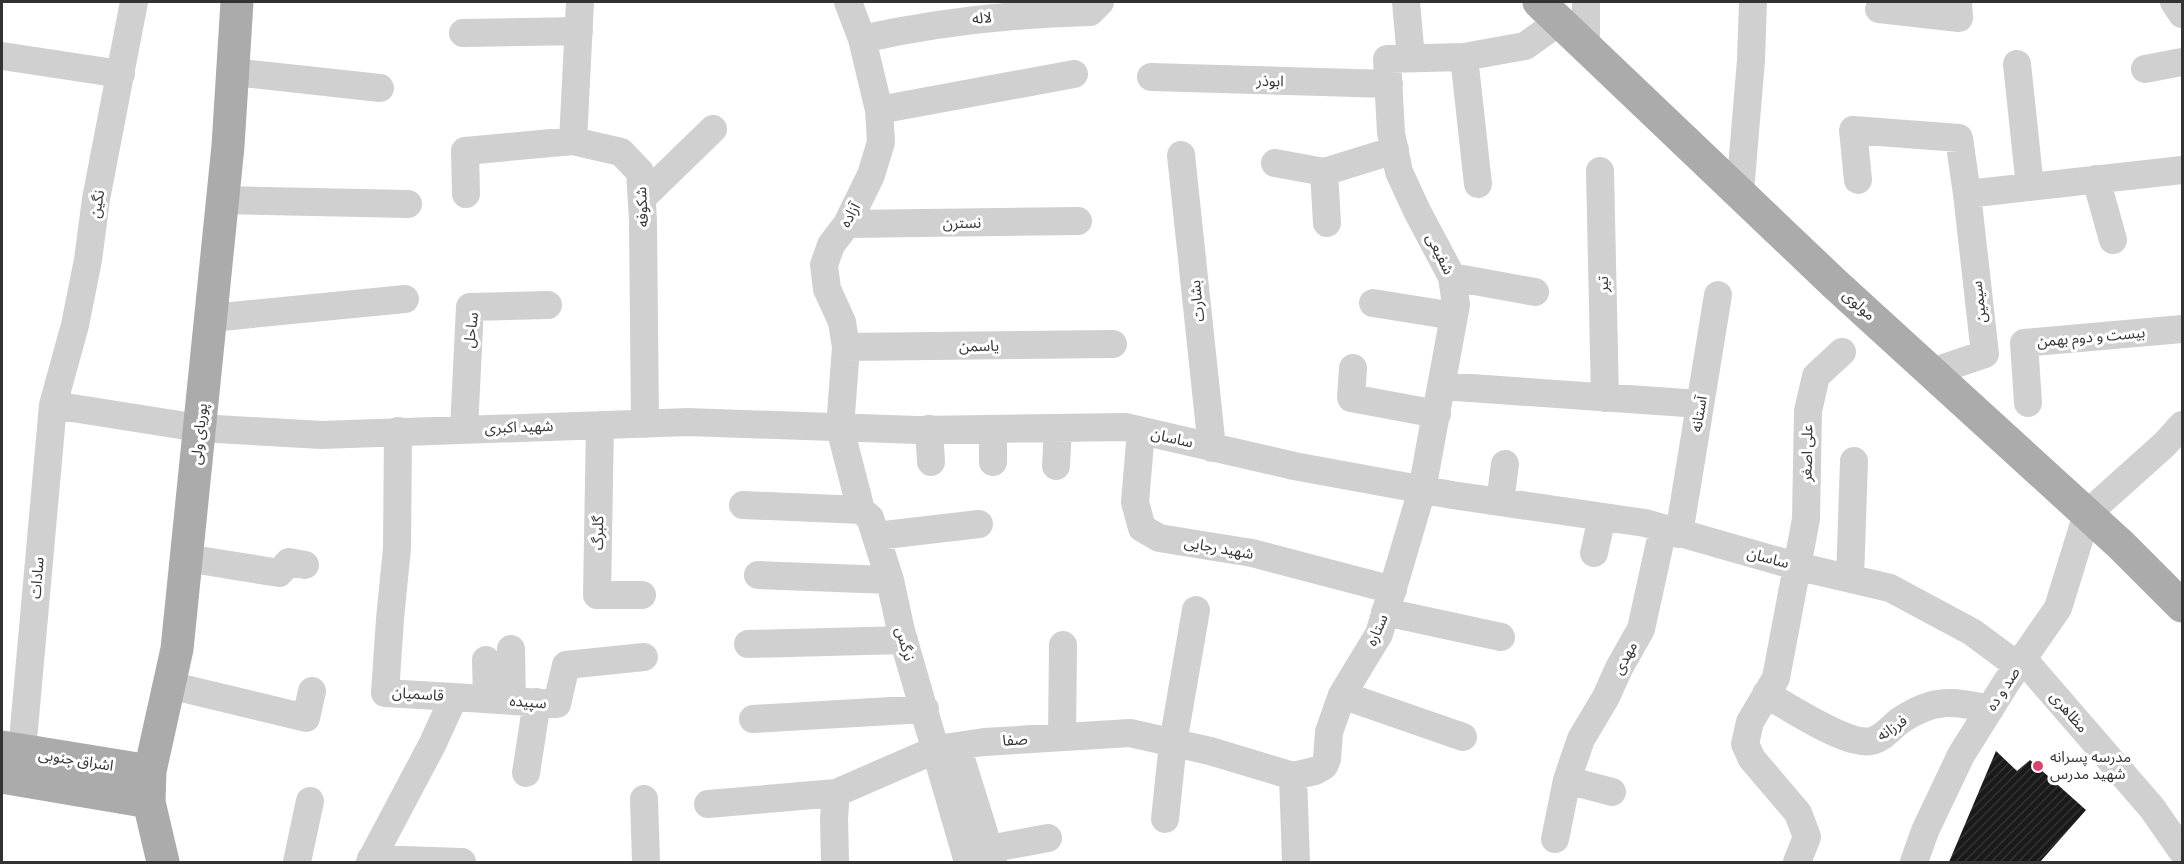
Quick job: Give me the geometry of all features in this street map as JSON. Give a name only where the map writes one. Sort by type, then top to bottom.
[{"type":"main road","name":"پوریای ولی","points":[[163,862],[149,787],[177,649],[223,200],[237,2]]},
{"type":"main road","name":"مولوی","points":[[1549,11],[1932,372],[2087,514],[2182,606]]},
{"type":"main road","name":"اشراق جنوبی","points":[[12,749],[149,787]]},
{"type":"main road","name":"اشراق جنوبی","points":[[2,777],[149,787]]},
{"type":"street","name":"نگین","points":[[53,405],[75,325],[88,260],[96,199],[135,2]]},
{"type":"street","points":[[573,141],[580,2]]},
{"type":"street","name":"آزاده","points":[[840,428],[846,347],[842,322],[827,289],[824,265],[831,245],[847,224],[871,175],[881,142],[879,110],[862,39],[848,2]]},
{"type":"street","name":"لاله","points":[[862,39],[922,26],[967,11],[1090,12],[1100,2]]},
{"type":"street","name":"شفیعی","points":[[1406,2],[1395,67],[1391,133],[1399,172],[1452,277],[1456,305],[1422,490]]},
{"type":"street","points":[[1586,2],[1587,46]]},
{"type":"street","points":[[1740,192],[1751,60],[1753,2]]},
{"type":"street","points":[[1879,9],[1959,18],[1958,2]]},
{"type":"street","points":[[2174,2],[2182,14]]},
{"type":"street","name":"ابوذر","points":[[1151,77],[1395,67],[1464,57],[1525,46],[1549,11]]},
{"type":"street","points":[[463,33],[579,31]]},
{"type":"street","points":[[2,56],[122,74]]},
{"type":"street","points":[[1464,57],[1478,184]]},
{"type":"street","points":[[2145,69],[2182,62]]},
{"type":"street","points":[[2017,64],[2031,187]]},
{"type":"street","points":[[233,72],[380,88]]},
{"type":"street","points":[[879,110],[1074,75]]},
{"type":"street","points":[[642,198],[713,129]]},
{"type":"street","name":"سیمین","points":[[1858,180],[1853,130],[1959,138],[1985,354],[1932,372]]},
{"type":"street","name":"شکوفه","points":[[466,194],[465,151],[573,141],[621,152],[640,172],[645,424]]},
{"type":"street","points":[[1275,163],[1324,171],[1395,150]]},
{"type":"street","name":"بشارت","points":[[1181,155],[1212,448]]},
{"type":"street","points":[[1967,194],[2182,170]]},
{"type":"street","points":[[1324,171],[1327,223]]},
{"type":"street","name":"تیر","points":[[1600,171],[1605,398]]},
{"type":"street","points":[[2096,179],[2113,240]]},
{"type":"street","points":[[223,200],[408,204]]},
{"type":"street","name":"نسترن","points":[[847,224],[1078,221]]},
{"type":"street","points":[[1452,277],[1535,292]]},
{"type":"street","name":"آستانه","points":[[1671,531],[1700,404],[1718,295]]},
{"type":"street","points":[[211,318],[405,299]]},
{"type":"street","points":[[1373,303],[1454,316]]},
{"type":"street","name":"ساحل","points":[[464,429],[470,306],[548,305]]},
{"type":"street","name":"بیست و دوم بهمن","points":[[2028,403],[2024,343],[2182,329]]},
{"type":"street","name":"یاسمن","points":[[846,347],[1113,344]]},
{"type":"street","name":"علی اصغر","points":[[1796,566],[1806,519],[1808,411],[1816,376],[1842,352]]},
{"type":"street","points":[[1353,368],[1351,398],[1437,414]]},
{"type":"street","points":[[1442,386],[1700,404]]},
{"type":"street","name":"شهید اکبری","points":[[53,405],[200,428],[322,435],[688,422],[840,428]]},
{"type":"street","name":"سادات","points":[[12,749],[53,405]]},
{"type":"street","name":"گلبرگ","points":[[600,425],[597,595],[642,595]]},
{"type":"street","points":[[2087,514],[2165,444],[2182,425]]},
{"type":"street","name":"ساسان","points":[[840,428],[1125,427],[1294,466],[1422,490],[1645,523],[1796,566],[1890,588],[1972,632],[2021,662]]},
{"type":"street","name":"نرگس","points":[[840,428],[861,510],[870,518],[890,579],[903,640],[925,709],[947,748],[983,858]]},
{"type":"street","points":[[1056,466],[1058,428]]},
{"type":"street","points":[[929,429],[931,462]]},
{"type":"street","points":[[993,429],[993,462]]},
{"type":"street","name":"قاسمیان","points":[[371,861],[432,745],[454,697],[385,693],[397,548],[398,431]]},
{"type":"street","name":"شهید رجایی","points":[[1141,431],[1135,502],[1142,528],[1160,538],[1252,553],[1501,637]]},
{"type":"street","points":[[1850,579],[1854,461]]},
{"type":"street","points":[[1500,502],[1505,464]]},
{"type":"street","name":"ستاره","points":[[1293,776],[1315,771],[1324,766],[1327,759],[1329,732],[1342,695],[1379,634],[1422,490]]},
{"type":"street","points":[[743,506],[861,510]]},
{"type":"street","name":"صد و ده","points":[[1914,862],[1925,831],[1961,755],[2058,608],[2087,514]]},
{"type":"street","points":[[1594,554],[1602,517]]},
{"type":"street","points":[[876,536],[979,524]]},
{"type":"street","name":"مهدی","points":[[1556,839],[1567,780],[1581,739],[1606,697],[1641,629],[1671,531]]},
{"type":"street","points":[[186,558],[279,573],[289,561],[305,565]]},
{"type":"street","points":[[1796,566],[1776,678],[1750,722],[1745,744],[1752,759],[1798,813],[1807,837],[1797,862]]},
{"type":"street","points":[[758,575],[890,579]]},
{"type":"street","points":[[1165,819],[1173,743],[1196,610]]},
{"type":"street","points":[[748,644],[903,640]]},
{"type":"street","points":[[1062,737],[1063,645]]},
{"type":"street","points":[[498,655],[512,700],[526,772]]},
{"type":"street","name":"سپیده","points":[[454,697],[557,704],[566,665],[644,657]]},
{"type":"street","name":"مظاهری","points":[[2021,662],[2152,808],[2182,851]]},
{"type":"street","points":[[169,685],[306,718],[312,691]]},
{"type":"street","name":"فرزانه","points":[[1766,694],[1843,738],[1846,748],[1871,741],[1888,732],[1900,720],[1930,704],[1955,701],[1990,709]]},
{"type":"street","points":[[1342,695],[1463,737]]},
{"type":"street","points":[[753,719],[925,709]]},
{"type":"street","name":"صفا","points":[[708,804],[836,793],[947,748],[984,742],[1130,733],[1210,751],[1293,776]]},
{"type":"street","points":[[1293,776],[1296,862]]},
{"type":"street","points":[[1567,780],[1612,792]]},
{"type":"street","points":[[835,862],[836,793]]},
{"type":"street","points":[[644,799],[646,862]]},
{"type":"street","points":[[297,862],[310,801]]},
{"type":"street","points":[[983,858],[1048,838]]},
{"type":"street","points":[[371,861],[462,862]]},
{"type":"building","points":[[1996,751],[2017,771],[2030,760],[2086,810],[2040,862],[1949,862]]},
{"type":"place","name":"مدرسه پسرانه شهید مدرس","points":[[2038,766]]}]
